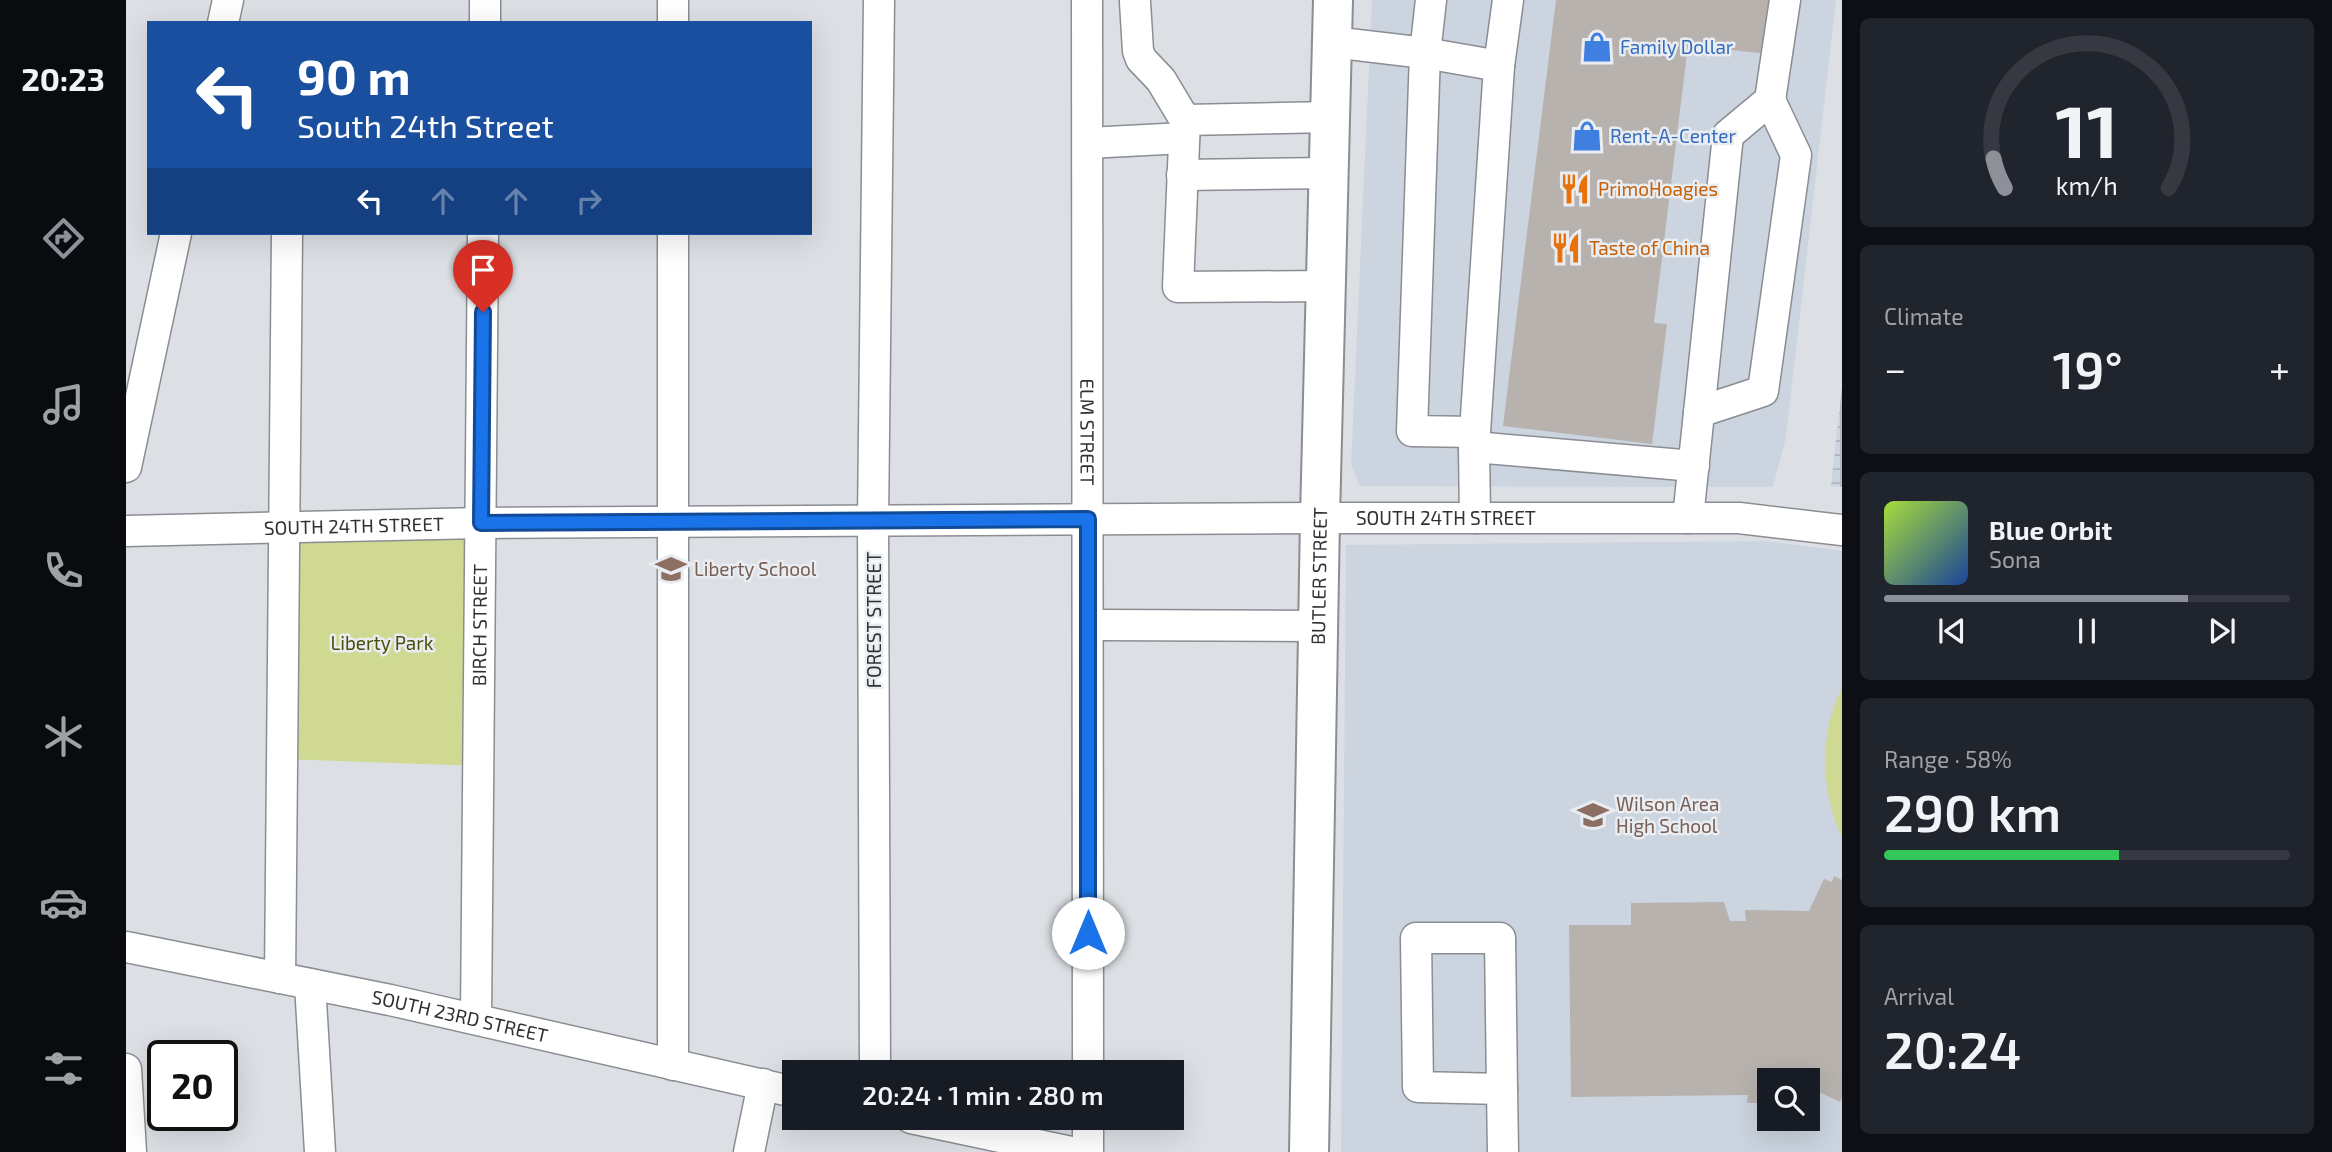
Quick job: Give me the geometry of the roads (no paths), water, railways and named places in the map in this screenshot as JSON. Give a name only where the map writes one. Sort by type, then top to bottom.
[{"type":"main road","name":"BUTLER STREET","points":[[1309,1152],[1320,518],[1333,0]]},
{"type":"street","points":[[223,21],[228,0]]},
{"type":"street","points":[[485,0],[485,21]]},
{"type":"street","points":[[673,0],[673,21]]},
{"type":"street","name":"FOREST STREET","points":[[875,1060],[873,520],[879,0]]},
{"type":"street","name":"ELM STREET","points":[[1087,0],[1088,1060]]},
{"type":"street","points":[[1431,0],[1425,53],[1412,431],[1694,466]]},
{"type":"street","points":[[1475,518],[1474,440],[1499,66],[1508,0]]},
{"type":"street","points":[[1699,412],[1763,391],[1796,155],[1770,100],[1785,0]]},
{"type":"street","points":[[1135,2],[1141,60],[1161,80],[1184,129],[1178,287],[1326,286]]},
{"type":"street","points":[[1332,42],[1425,53],[1499,66]]},
{"type":"street","points":[[1688,518],[1728,135],[1770,100]]},
{"type":"street","points":[[1088,143],[1184,129],[1331,117]]},
{"type":"street","points":[[1182,175],[1329,173]]},
{"type":"street","points":[[126,467],[176,235]]},
{"type":"street","points":[[279,978],[287,235]]},
{"type":"street","name":"BIRCH STREET","points":[[476,1019],[483,235]]},
{"type":"street","points":[[673,235],[673,1065]]},
{"type":"street","name":"SOUTH 24TH STREET","points":[[126,531],[481,523],[1320,518],[1740,518],[1842,530]]},
{"type":"street","points":[[1101,625],[1318,626]]},
{"type":"street","points":[[1502,1089],[1418,1087],[1416,937],[1500,938],[1503,1152]]},
{"type":"street","name":"SOUTH 23RD STREET","points":[[126,947],[476,1019],[782,1089]]},
{"type":"street","points":[[310,984],[320,1152]]},
{"type":"street","points":[[126,1069],[131,1152]]},
{"type":"street","points":[[749,1152],[763,1084]]},
{"type":"street","points":[[942,1130],[973,1142],[1071,1152]]},
{"type":"street","points":[[1088,1130],[1088,1152]]},
{"type":"place","name":"Family Dollar","points":[[1597,47]]},
{"type":"place","name":"Rent-A-Center","points":[[1587,136]]},
{"type":"place","name":"PrimoHoagies","points":[[1575,189]]},
{"type":"place","name":"Taste of China","points":[[1566,248]]},
{"type":"place","name":"Liberty School","points":[[671,569]]},
{"type":"place","name":"Wilson Area High School","points":[[1593,815]]},
{"type":"park label","name":"Liberty Park","points":[[382,643]]}]
